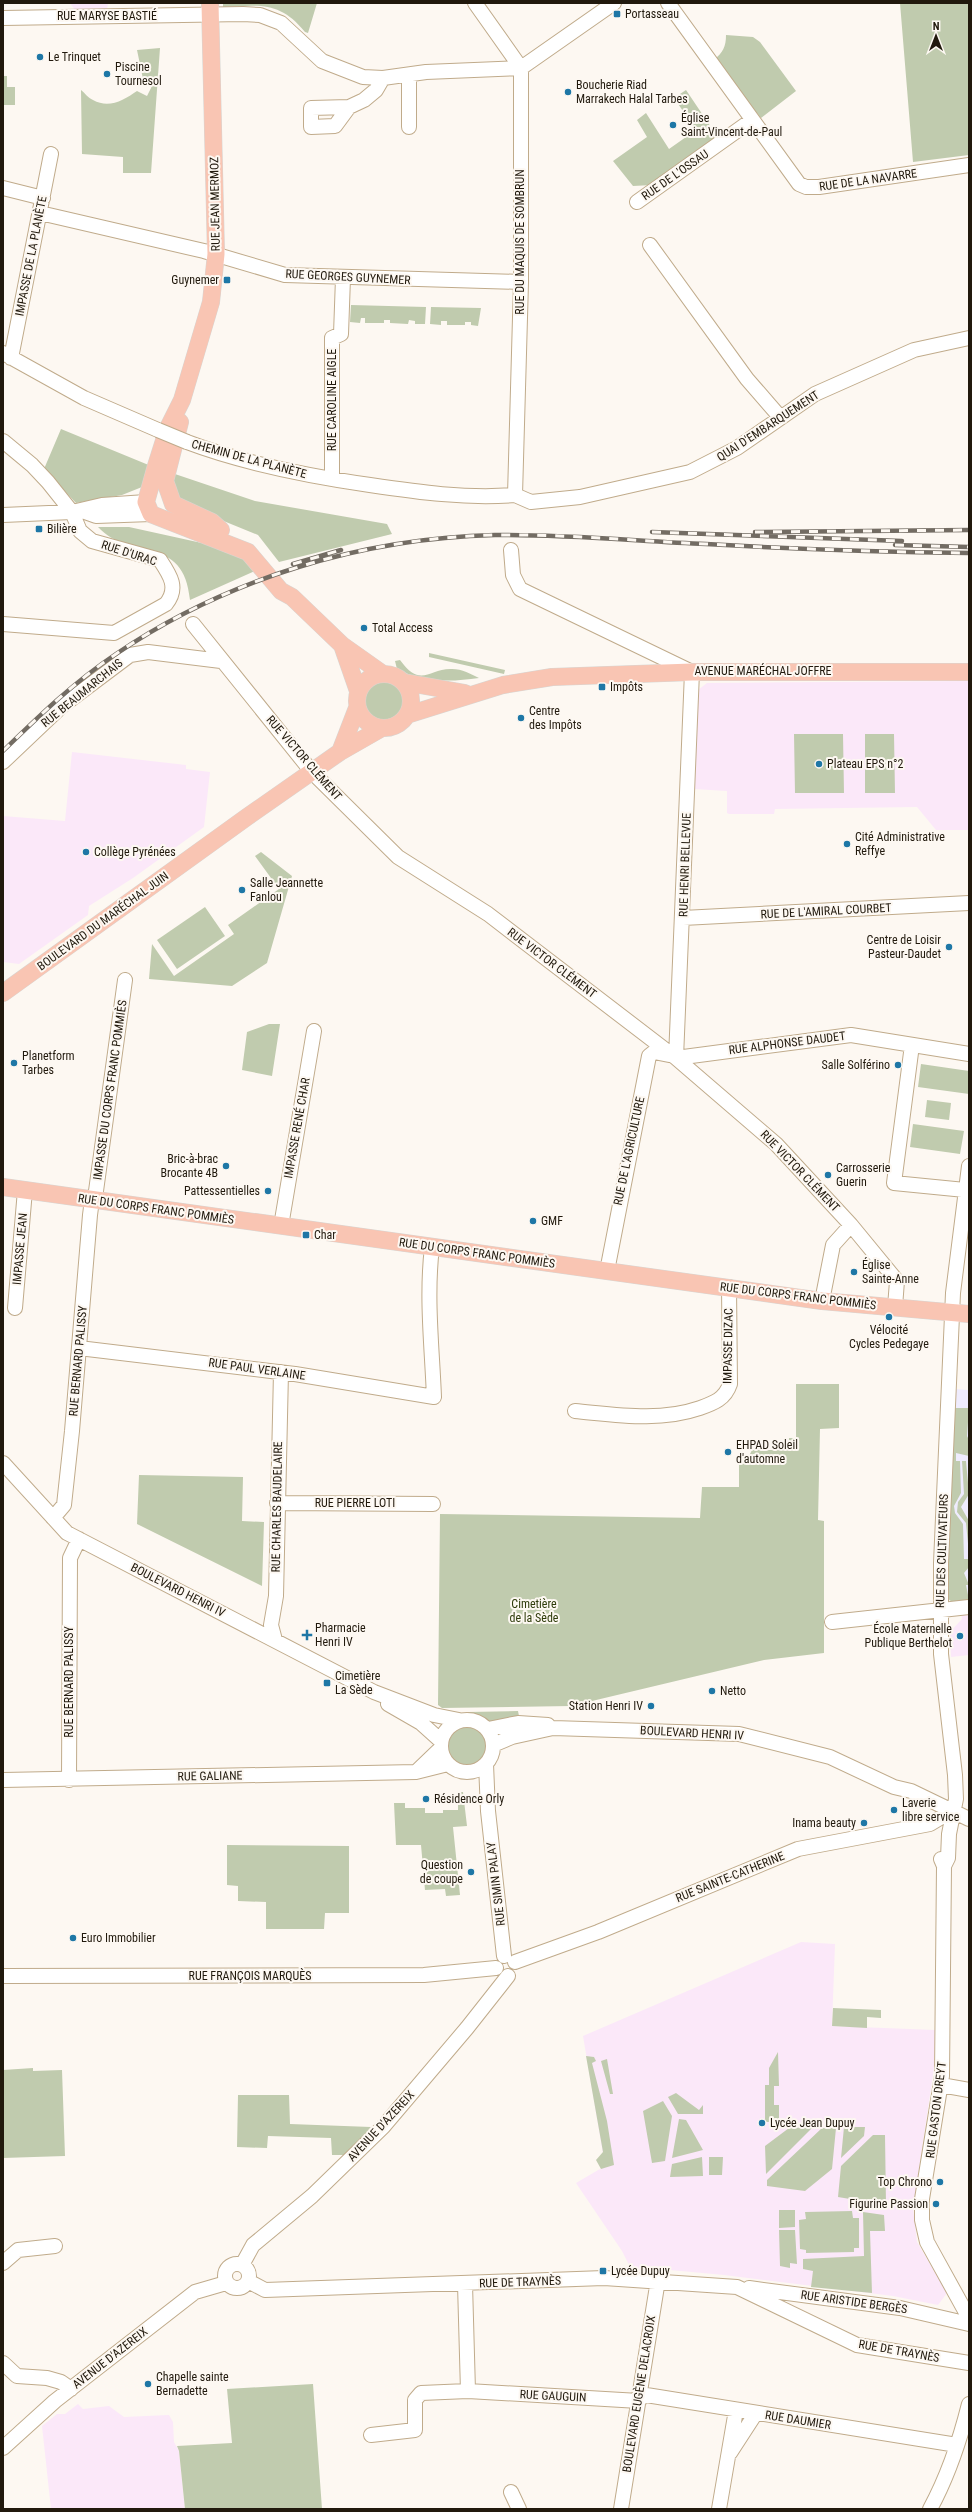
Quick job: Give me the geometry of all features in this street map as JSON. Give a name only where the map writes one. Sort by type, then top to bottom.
[{"type":"main road","name":"RUE JEAN MERMOZ","points":[[182,400],[211,302],[216,254],[210,9]]},
{"type":"main road","points":[[152,507],[165,481],[180,432],[182,400]]},
{"type":"main road","points":[[152,507],[168,428],[182,400]]},
{"type":"main road","points":[[165,481],[173,504],[212,522],[220,530]]},
{"type":"main road","points":[[152,507],[220,530],[252,545],[288,585],[292,597]]},
{"type":"main road","points":[[152,507],[248,552],[281,591],[292,597],[342,645],[383,674],[394,676],[403,682],[474,693]]},
{"type":"main road","points":[[342,645],[366,722],[382,728],[396,725],[407,715],[503,685],[552,677],[692,672]]},
{"type":"main road","name":"AVENUE MARÉCHAL JOFFRE","points":[[692,672],[969,672]]},
{"type":"main road","points":[[340,752],[358,699],[368,679],[383,674]]},
{"type":"main road","points":[[403,682],[410,698],[407,715]]},
{"type":"main road","name":"BOULEVARD DU MARÉCHAL JUIN","points":[[3,993],[340,752],[382,728]]},
{"type":"main road","name":"RUE DU CORPS FRANC POMMIÈS","points":[[3,1187],[822,1301],[969,1314]]},
{"type":"street","points":[[475,3],[521,68],[614,3]]},
{"type":"street","name":"RUE DE LA NAVARRE","points":[[668,3],[799,184],[806,187],[969,165]]},
{"type":"street","name":"RUE MARYSE BASTIÉ","points":[[3,18],[210,9],[260,15],[281,23],[322,61],[364,77],[383,78],[426,72],[521,68]]},
{"type":"street","name":"RUE DU MAQUIS DE SOMBRUN","points":[[515,496],[521,282],[521,68]]},
{"type":"street","points":[[409,75],[409,127]]},
{"type":"street","points":[[349,107],[364,100],[376,90],[383,78]]},
{"type":"street","name":"RUE DE L'OSSAU","points":[[636,202],[752,120]]},
{"type":"street","name":"IMPASSE DE LA PLANÈTE","points":[[7,356],[40,213],[51,154]]},
{"type":"street","points":[[3,188],[43,198]]},
{"type":"street","name":"RUE GEORGES GUYNEMER","points":[[40,213],[216,254],[285,275],[343,278],[521,282]]},
{"type":"street","points":[[650,245],[747,379],[780,417]]},
{"type":"street","name":"RUE CAROLINE AIGLE","points":[[332,479],[332,338],[341,334],[343,278]]},
{"type":"street","name":"QUAI D'EMBARQUEMENT","points":[[515,496],[531,502],[580,497],[690,472],[716,461],[816,394],[864,371],[914,350],[969,338]]},
{"type":"street","name":"CHEMIN DE LA PLANÈTE","points":[[7,356],[84,398],[158,430],[187,442],[262,464],[332,479],[458,496],[515,496]]},
{"type":"street","name":"RUE D'URAC","points":[[3,441],[32,464],[77,511],[80,531],[92,542],[160,560],[170,576],[173,586],[172,597],[166,604],[114,632],[3,624]]},
{"type":"street","points":[[3,516],[77,511],[96,516],[152,507]]},
{"type":"street","name":"AVENUE MARÉCHAL JOFFRE","points":[[511,550],[513,575],[520,589],[692,672]]},
{"type":"street","name":"RUE VICTOR CLÉMENT","points":[[194,624],[221,661],[312,772],[398,857],[488,914],[674,1056],[776,1144],[851,1225],[897,1281],[895,1307]]},
{"type":"street","name":"RUE BEAUMARCHAIS","points":[[3,762],[62,706],[130,655],[148,652],[221,661]]},
{"type":"street","name":"RUE HENRI BELLEVUE","points":[[674,1056],[683,918],[692,672]]},
{"type":"street","name":"RUE DE L'AMIRAL COURBET","points":[[683,918],[969,903]]},
{"type":"street","name":"IMPASSE DU CORPS FRANC POMMIÈS","points":[[92,1200],[96,1191],[125,980]]},
{"type":"street","name":"IMPASSE RENÉ CHAR","points":[[280,1226],[314,1030]]},
{"type":"street","name":"RUE ALPHONSE DAUDET","points":[[674,1056],[851,1035],[969,1054]]},
{"type":"street","points":[[912,1045],[894,1183],[965,1190]]},
{"type":"street","name":"RUE DE L'AGRICULTURE","points":[[607,1271],[649,1056],[654,1052],[674,1056]]},
{"type":"street","name":"RUE DES CULTIVATEURS","points":[[949,1816],[955,1790],[955,1775],[944,1686],[940,1610],[952,1312],[969,1166]]},
{"type":"street","name":"IMPASSE JEAN","points":[[15,1308],[25,1190]]},
{"type":"street","name":"RUE BERNARD PALISSY","points":[[53,1518],[64,1505],[92,1200]]},
{"type":"street","points":[[822,1301],[833,1245],[851,1225]]},
{"type":"street","name":"RUE PAUL VERLAINE","points":[[79,1348],[281,1372],[434,1397],[432,1317],[428,1298],[432,1247]]},
{"type":"street","name":"IMPASSE DIZAC","points":[[575,1411],[650,1418],[666,1417],[682,1414],[708,1405],[724,1396],[730,1384],[729,1287]]},
{"type":"street","name":"RUE CHARLES BAUDELAIRE","points":[[275,1640],[271,1625],[276,1596],[281,1372]]},
{"type":"street","name":"BOULEVARD HENRI IV","points":[[3,1463],[67,1534],[374,1692],[434,1714],[459,1720]]},
{"type":"street","name":"RUE PIERRE LOTI","points":[[277,1503],[433,1504]]},
{"type":"street","name":"RUE BERNARD PALISSY","points":[[69,1780],[70,1558],[79,1539]]},
{"type":"street","points":[[832,1622],[969,1607]]},
{"type":"street","name":"BOULEVARD HENRI IV","points":[[374,1692],[388,1704],[421,1723],[441,1744]]},
{"type":"street","points":[[416,1772],[441,1744],[447,1728],[459,1720],[475,1720],[488,1729],[494,1745],[490,1758],[486,1764],[481,1768],[468,1772],[461,1772],[448,1764],[441,1744]]},
{"type":"street","name":"BOULEVARD HENRI IV","points":[[488,1729],[518,1722],[547,1724],[553,1728]]},
{"type":"street","name":"BOULEVARD HENRI IV","points":[[494,1745],[512,1737],[553,1728],[739,1734],[830,1757],[894,1787],[907,1798],[949,1816]]},
{"type":"street","name":"RUE GALIANE","points":[[3,1780],[69,1780],[416,1772],[448,1764]]},
{"type":"street","name":"RUE SIMIN PALAY","points":[[486,1764],[488,1811],[506,1965]]},
{"type":"street","name":"RUE SIMIN PALAY","points":[[468,1772],[478,1782],[488,1811]]},
{"type":"street","points":[[949,1816],[969,1819]]},
{"type":"street","points":[[949,1816],[969,1829]]},
{"type":"street","name":"RUE GASTON DREYT","points":[[949,1816],[944,1828],[941,1851],[941,1861],[944,1866],[944,2025],[941,2085],[922,2199],[922,2220],[927,2242],[969,2318]]},
{"type":"street","name":"RUE SAINTE-CATHERINE","points":[[506,1965],[598,1932],[798,1849],[930,1824],[949,1816]]},
{"type":"street","name":"RUE FRANÇOIS MARQUÈS","points":[[3,1976],[424,1975],[506,1965]]},
{"type":"street","name":"AVENUE D'AZEREIX","points":[[242,2265],[254,2246],[312,2196],[382,2127],[467,2028],[506,1965]]},
{"type":"street","points":[[941,2085],[969,2090]]},
{"type":"street","points":[[3,2263],[18,2250],[56,2246]]},
{"type":"street","points":[[233,2264],[242,2265],[249,2275],[248,2282],[244,2286],[236,2289],[226,2283],[224,2276],[227,2268],[233,2264]]},
{"type":"street","name":"RUE DE TRAYNÈS","points":[[248,2282],[265,2290],[604,2278],[658,2280],[737,2287],[857,2345],[969,2364]]},
{"type":"street","name":"BOULEVARD EUGÈNE DELACROIX","points":[[621,2509],[658,2280]]},
{"type":"street","name":"AVENUE D'AZEREIX","points":[[3,2448],[71,2388],[195,2292],[226,2283]]},
{"type":"street","points":[[465,2284],[468,2391]]},
{"type":"street","name":"RUE ARISTIDE BERGÈS","points":[[737,2287],[900,2308],[969,2324]]},
{"type":"street","points":[[789,2312],[792,2301],[800,2294]]},
{"type":"street","points":[[3,2363],[17,2376],[47,2378],[60,2382],[71,2388]]},
{"type":"street","name":"RUE GAUGUIN","points":[[371,2434],[415,2430],[415,2400],[421,2393],[468,2391],[639,2398]]},
{"type":"street","name":"RUE DAUMIER","points":[[639,2398],[736,2410],[957,2445]]},
{"type":"street","points":[[930,2509],[940,2489],[957,2445],[969,2404]]},
{"type":"street","points":[[719,2509],[736,2410]]},
{"type":"street","points":[[729,2455],[756,2413]]},
{"type":"street","points":[[511,2492],[519,2509]]},
{"type":"shaded area","points":[[70,3],[199,4],[108,4],[107,9],[75,10]]},
{"type":"shaded area","points":[[969,681],[969,830],[936,830],[917,807],[775,809],[774,814],[729,814],[727,813],[727,791],[694,789],[698,690],[707,683]]},
{"type":"shaded area","name":"Collège Pyrénées","points":[[72,752],[186,765],[186,769],[210,772],[204,827],[133,878],[89,906],[88,915],[19,964],[3,962],[3,816],[65,821]]},
{"type":"shaded area","points":[[955,1389],[968,1390],[969,1394],[969,1600],[952,1602]]},
{"type":"shaded area","name":"École Maternelle Publique Berthelot","points":[[969,1612],[969,1655],[951,1657],[950,1632],[962,1619],[961,1613]]},
{"type":"shaded area","name":"Lycée Jean Dupuy","points":[[801,1942],[835,1944],[832,2026],[936,2030],[934,2068],[913,2208],[917,2242],[947,2293],[938,2305],[893,2296],[724,2275],[659,2269],[632,2271],[622,2251],[576,2183],[605,2166],[583,2036]]},
{"type":"shaded area","points":[[78,2404],[83,2409],[109,2406],[124,2417],[169,2415],[173,2422],[174,2442],[179,2451],[185,2509],[51,2509],[42,2426],[57,2414],[65,2414]]},
{"type":"green space","points":[[223,3],[317,3],[308,33],[287,15],[278,10],[259,6],[223,7]]},
{"type":"green space","points":[[900,3],[969,3],[969,155],[913,162]]},
{"type":"green space","points":[[726,35],[753,37],[760,42],[796,91],[761,118],[714,60],[723,49]]},
{"type":"green space","points":[[160,48],[151,173],[123,173],[123,157],[82,154],[81,90],[91,99],[105,104],[122,100],[137,91],[147,96],[153,84],[143,79],[137,50]]},
{"type":"green space","points":[[3,76],[7,76],[7,87],[15,87],[15,105],[3,105]]},
{"type":"green space","points":[[686,90],[717,136],[652,185],[633,186],[613,161],[647,137],[637,120],[646,113],[669,149],[696,130],[674,98]]},
{"type":"green space","points":[[351,305],[426,307],[425,324],[415,324],[415,321],[409,320],[408,324],[390,323],[390,320],[384,320],[384,323],[365,323],[365,318],[361,318],[360,323],[350,322]]},
{"type":"green space","points":[[431,307],[481,308],[478,326],[471,325],[471,322],[465,322],[465,325],[447,325],[447,321],[441,321],[441,325],[430,324]]},
{"type":"green space","points":[[61,429],[151,466],[142,487],[122,495],[76,503],[44,469]]},
{"type":"green space","points":[[172,473],[255,501],[387,524],[392,534],[279,562],[258,535],[182,504],[173,492]]},
{"type":"green space","points":[[98,527],[129,527],[220,547],[244,555],[257,570],[190,600],[186,579],[178,565],[167,557],[125,544],[111,537]]},
{"type":"green space","points":[[429,653],[505,670],[504,674],[429,657]]},
{"type":"green space","points":[[400,660],[407,669],[414,674],[425,675],[444,670],[456,669],[470,673],[479,678],[448,681],[417,677],[397,669],[395,661]]},
{"type":"green space","points":[[380,680],[388,680],[396,683],[402,689],[405,701],[402,713],[396,719],[388,722],[380,722],[372,719],[366,713],[363,705],[363,697],[366,689],[372,683]]},
{"type":"green space","name":"Plateau EPS n°2","points":[[794,734],[843,734],[844,793],[795,793]]},
{"type":"green space","points":[[865,734],[894,734],[895,793],[865,793]]},
{"type":"green space","points":[[261,852],[292,876],[267,963],[232,986],[149,979],[152,944],[174,976],[234,934],[228,925],[279,889],[255,856]]},
{"type":"green space","points":[[205,907],[225,936],[177,969],[157,940]]},
{"type":"green space","points":[[269,1024],[280,1024],[272,1076],[242,1070],[247,1032]]},
{"type":"green space","points":[[921,1064],[969,1071],[969,1094],[918,1087]]},
{"type":"green space","points":[[927,1100],[951,1103],[949,1120],[925,1117]]},
{"type":"green space","points":[[913,1124],[964,1131],[960,1154],[910,1147]]},
{"type":"green space","name":"Cimetière de la Sède","points":[[796,1384],[839,1384],[839,1428],[820,1429],[818,1520],[824,1521],[824,1653],[764,1660],[571,1706],[442,1708],[438,1705],[440,1514],[700,1518],[702,1487],[739,1487],[739,1462],[749,1456],[752,1450],[789,1450],[789,1438],[796,1438]]},
{"type":"green space","points":[[954,1408],[969,1408],[967,1436],[969,1440],[969,1456],[956,1453],[956,1461],[960,1461],[961,1493],[954,1506],[955,1513],[963,1524],[964,1559],[969,1559],[969,1567],[964,1573],[969,1585],[966,1585],[969,1600],[952,1602],[947,1598]]},
{"type":"green space","points":[[962,1461],[966,1461],[969,1494],[961,1507],[969,1521],[969,1554],[966,1523],[957,1512],[958,1502],[964,1494]]},
{"type":"green space","points":[[139,1475],[243,1477],[242,1521],[264,1522],[262,1586],[137,1524]]},
{"type":"green space","points":[[518,1711],[519,1716],[489,1723],[481,1717],[468,1714],[468,1712]]},
{"type":"green space","points":[[468,1724],[480,1728],[486,1734],[490,1746],[486,1758],[480,1764],[468,1768],[456,1764],[450,1758],[446,1746],[450,1734],[456,1728]]},
{"type":"green space","points":[[458,1792],[463,1792],[467,1826],[453,1827],[460,1895],[446,1896],[445,1889],[425,1890],[421,1845],[396,1845],[394,1803],[405,1803],[405,1808],[425,1808],[425,1813],[443,1813],[443,1810],[458,1810]]},
{"type":"green space","points":[[227,1845],[349,1846],[349,1913],[325,1913],[324,1929],[266,1929],[266,1902],[238,1901],[238,1886],[227,1885]]},
{"type":"green space","points":[[833,2008],[881,2010],[881,2018],[867,2017],[867,2028],[832,2026]]},
{"type":"green space","points":[[778,2052],[779,2086],[774,2086],[774,2105],[779,2105],[779,2122],[765,2122],[765,2085],[769,2085],[769,2068]]},
{"type":"green space","points":[[586,2056],[594,2057],[596,2061],[592,2063],[607,2121],[614,2165],[601,2169],[596,2160],[603,2152]]},
{"type":"green space","points":[[607,2059],[613,2094],[610,2094],[601,2061]]},
{"type":"green space","points":[[33,2068],[33,2071],[62,2070],[65,2156],[3,2158],[3,2070]]},
{"type":"green space","points":[[676,2093],[699,2110],[703,2105],[703,2114],[678,2114],[668,2097]]},
{"type":"green space","points":[[238,2095],[289,2095],[290,2124],[371,2127],[346,2155],[332,2155],[331,2138],[268,2136],[267,2148],[237,2147]]},
{"type":"green space","points":[[663,2101],[672,2116],[665,2161],[652,2163],[643,2111]]},
{"type":"green space","points":[[679,2119],[686,2120],[703,2150],[672,2158]]},
{"type":"green space","points":[[813,2127],[766,2174],[765,2146],[789,2128]]},
{"type":"green space","points":[[844,2127],[865,2127],[864,2136],[841,2158]]},
{"type":"green space","points":[[822,2128],[836,2128],[832,2169],[805,2191],[767,2186],[767,2180]]},
{"type":"green space","points":[[873,2135],[885,2135],[886,2205],[838,2197],[841,2166]]},
{"type":"green space","points":[[702,2157],[703,2176],[670,2177],[672,2164]]},
{"type":"green space","points":[[709,2157],[723,2157],[722,2175],[709,2175]]},
{"type":"green space","points":[[779,2210],[795,2210],[795,2227],[779,2228]]},
{"type":"green space","points":[[852,2211],[853,2218],[859,2218],[859,2248],[854,2248],[854,2252],[806,2253],[806,2250],[800,2249],[799,2220],[806,2219],[805,2212]]},
{"type":"green space","points":[[863,2212],[884,2215],[885,2231],[870,2231],[872,2293],[811,2287],[813,2271],[803,2269],[803,2259],[864,2256]]},
{"type":"green space","points":[[779,2230],[795,2230],[797,2264],[790,2263],[790,2268],[780,2266]]},
{"type":"green space","points":[[313,2384],[322,2509],[185,2509],[179,2451],[177,2446],[232,2443],[227,2389]]},
{"type":"railway","points":[[755,532],[969,530]]},
{"type":"railway","points":[[652,532],[902,541]]},
{"type":"railway","points":[[3,751],[71,688],[116,654],[158,627],[203,604],[249,584],[346,554],[395,544],[445,538],[495,535],[574,537],[805,549],[969,553]]},
{"type":"railway","points":[[895,545],[969,547]]},
{"type":"railway","points":[[293,564],[341,550]]},
{"type":"place","name":"Portasseau","points":[[617,14]]},
{"type":"place","name":"Le Trinquet","points":[[40,57]]},
{"type":"place","name":"Piscine Tournesol","points":[[107,74]]},
{"type":"place","name":"Boucherie Riad Marrakech Halal Tarbes","points":[[568,92]]},
{"type":"place","name":"Église Saint-Vincent-de-Paul","points":[[673,125]]},
{"type":"place","name":"Guynemer","points":[[227,280]]},
{"type":"place","name":"Bilière","points":[[39,529]]},
{"type":"place","name":"Total Access","points":[[364,628]]},
{"type":"place","name":"Impôts","points":[[602,687]]},
{"type":"place","name":"Centre des Impôts","points":[[521,718]]},
{"type":"place","name":"Plateau EPS n°2","points":[[819,764]]},
{"type":"place","name":"Cité Administrative Reffye","points":[[847,844]]},
{"type":"place","name":"Collège Pyrénées","points":[[86,852]]},
{"type":"place","name":"Salle Jeannette Fanlou","points":[[242,890]]},
{"type":"place","name":"Centre de Loisir Pasteur-Daudet","points":[[949,947]]},
{"type":"place","name":"Planetform Tarbes","points":[[14,1063]]},
{"type":"place","name":"Salle Solférino","points":[[898,1065]]},
{"type":"place","name":"Bric-à-brac Brocante 4B","points":[[226,1166]]},
{"type":"place","name":"Carrosserie Guerin","points":[[828,1175]]},
{"type":"place","name":"Pattessentielles","points":[[268,1191]]},
{"type":"place","name":"GMF","points":[[533,1221]]},
{"type":"place","name":"Char","points":[[306,1235]]},
{"type":"place","name":"Église Sainte-Anne","points":[[854,1272]]},
{"type":"place","name":"Vélocité Cycles Pedegaye","points":[[889,1317]]},
{"type":"place","name":"EHPAD Soleil d'automne","points":[[728,1452]]},
{"type":"place","name":"Pharmacie Henri IV","points":[[307,1635]]},
{"type":"place","name":"École Maternelle Publique Berthelot","points":[[960,1636]]},
{"type":"place","name":"Cimetière La Sède","points":[[327,1683]]},
{"type":"place","name":"Netto","points":[[712,1691]]},
{"type":"place","name":"Station Henri IV","points":[[651,1706]]},
{"type":"place","name":"Résidence Orly","points":[[426,1799]]},
{"type":"place","name":"Laverie libre service","points":[[894,1810]]},
{"type":"place","name":"Inama beauty","points":[[864,1823]]},
{"type":"place","name":"Question de coupe","points":[[471,1872]]},
{"type":"place","name":"Euro Immobilier","points":[[73,1938]]},
{"type":"place","name":"Lycée Jean Dupuy","points":[[762,2123]]},
{"type":"place","name":"Top Chrono","points":[[940,2182]]},
{"type":"place","name":"Figurine Passion","points":[[936,2204]]},
{"type":"place","name":"Lycée Dupuy","points":[[603,2271]]},
{"type":"place","name":"Chapelle sainte Bernadette","points":[[148,2384]]}]
